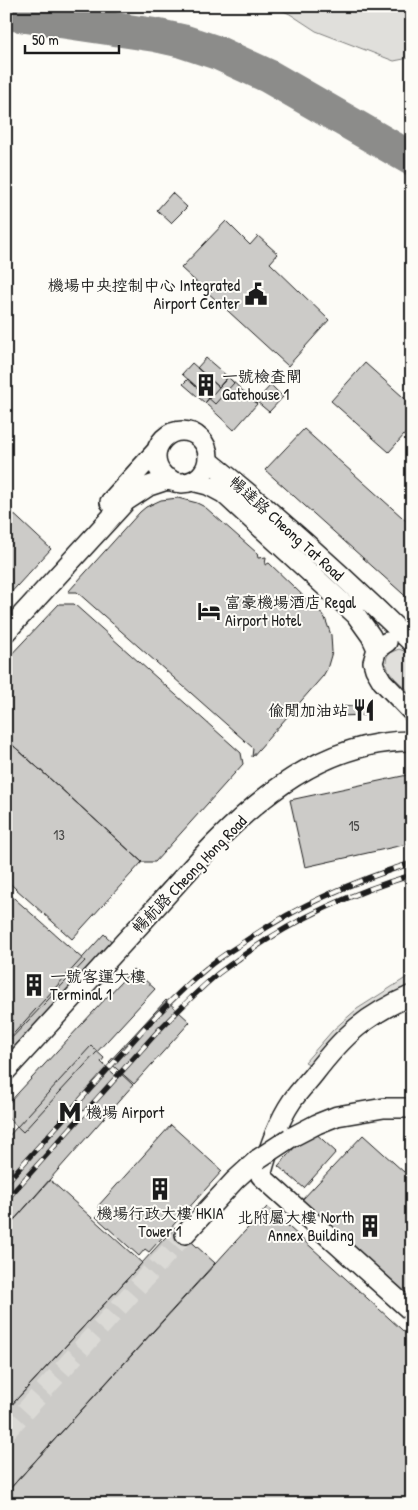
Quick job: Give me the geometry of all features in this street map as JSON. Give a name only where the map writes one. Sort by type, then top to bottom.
[{"type":"street","points":[[6,615],[157,450],[164,438],[177,431],[191,432],[203,440],[208,453],[205,469],[192,481]]},
{"type":"street","points":[[157,450],[157,464],[164,475],[170,479]]},
{"type":"street","name":"暢達路 Cheong Tat Road","points":[[208,460],[315,552],[410,641]]},
{"type":"street","name":"暢達路 Cheong Tat Road","points":[[6,632],[126,501],[148,486],[170,479],[177,482],[192,481],[208,485],[223,493],[356,615],[371,636],[377,649]]},
{"type":"street","name":"暢達路 Cheong Tat Road","points":[[410,641],[393,639],[377,649],[373,662],[378,676],[412,712]]},
{"type":"street","name":"暢航路 Cheong Hong Road","points":[[6,1070],[204,855],[256,805],[278,787],[325,759],[346,751],[384,743],[412,741]]},
{"type":"street","points":[[412,995],[384,1008],[356,1027],[330,1052],[283,1115],[271,1145],[262,1176],[412,1312]]},
{"type":"street","points":[[185,1234],[235,1180],[258,1159],[290,1138],[337,1116],[384,1108],[412,1108]]},
{"type":"shaded area","points":[[272,6],[412,6],[412,56],[394,61],[316,31],[290,14]]},
{"type":"shaded area","points":[[399,649],[406,652],[412,658],[412,694],[397,681],[387,665],[386,659],[389,653]]},
{"type":"shaded area","points":[[412,974],[412,983],[363,1010],[325,1045],[311,1065],[305,1062],[333,1030],[357,1009]]},
{"type":"building","points":[[172,193],[187,207],[171,223],[157,210]]},
{"type":"building","name":"機場中央控制中心 Integrated Airport Center","points":[[226,221],[250,245],[258,236],[278,254],[270,263],[329,320],[288,366],[181,268]]},
{"type":"building","points":[[206,358],[228,377],[219,387],[197,368]]},
{"type":"building","name":"一號檢查閘 Gatehouse 1","points":[[192,363],[219,387],[228,377],[234,383],[215,404],[182,374]]},
{"type":"building","points":[[365,363],[412,405],[412,426],[389,452],[331,401]]},
{"type":"building","points":[[228,377],[257,404],[234,430],[205,403]]},
{"type":"building","points":[[188,379],[209,398],[205,403],[183,384]]},
{"type":"building","points":[[271,385],[283,397],[269,412],[256,401]]},
{"type":"building","points":[[304,429],[412,526],[412,602],[265,470]]},
{"type":"building","name":"富豪機場酒店 Regal Airport Hotel","points":[[178,498],[205,507],[257,553],[258,558],[266,557],[265,565],[269,563],[325,618],[331,635],[332,652],[323,676],[252,757],[253,748],[77,592],[68,592],[140,512],[161,500]]},
{"type":"building","points":[[6,507],[51,549],[6,598]]},
{"type":"building","points":[[59,604],[74,604],[241,753],[243,764],[155,862],[142,862],[6,739],[6,660]]},
{"type":"building","points":[[369,705],[369,715],[338,716],[337,707]]},
{"type":"building","points":[[6,739],[142,862],[72,939],[6,880]]},
{"type":"building","points":[[412,774],[412,843],[305,867],[290,800]]},
{"type":"building","name":"一號客運大樓 Terminal 1","points":[[6,891],[85,961],[6,1044]]},
{"type":"building","points":[[104,934],[122,951],[6,1078],[6,1042]]},
{"type":"building","points":[[133,969],[155,989],[23,1132],[6,1116],[6,1106]]},
{"type":"building","points":[[166,1000],[190,1022],[134,1084],[109,1062]]},
{"type":"building","name":"機場 Airport","points":[[91,1046],[104,1058],[101,1062],[115,1075],[118,1071],[133,1085],[6,1229],[6,1139]]},
{"type":"building","name":"機場行政大樓 HKIA Tower 1","points":[[171,1125],[222,1171],[149,1252],[145,1249],[139,1256],[96,1217],[102,1211],[98,1206]]},
{"type":"building","points":[[311,1129],[336,1152],[304,1188],[278,1166]]},
{"type":"building","name":"北附屬大樓 North Annex Building","points":[[363,1135],[404,1172],[412,1163],[412,1304],[301,1201]]},
{"type":"building","points":[[50,1180],[142,1263],[6,1411],[6,1229]]},
{"type":"building","points":[[267,1207],[412,1339],[412,1504],[6,1504],[6,1493]]},
{"type":"building","points":[[175,1227],[215,1263],[6,1493],[6,1411]]},
{"type":"taxiway","points":[[6,13],[155,35],[182,41],[218,53],[268,76],[412,159]]},
{"type":"tunnel","points":[[6,1432],[185,1234]]},
{"type":"railway","points":[[6,1183],[149,1023],[184,988],[214,962],[300,908],[366,879],[412,863]]},
{"type":"railway","points":[[6,1200],[159,1030],[217,974],[281,931],[323,909],[367,890],[412,875]]},
{"type":"place","name":"機場中央控制中心 Integrated Airport Center","points":[[256,294]]},
{"type":"place","name":"一號檢查閘 Gatehouse 1","points":[[206,385]]},
{"type":"place","name":"富豪機場酒店 Regal Airport Hotel","points":[[209,611]]},
{"type":"place","name":"偷閒加油站","points":[[364,710]]},
{"type":"place","name":"一號客運大樓 Terminal 1","points":[[34,985]]},
{"type":"place","name":"機場 Airport","points":[[70,1112]]},
{"type":"place","name":"機場行政大樓 HKIA Tower 1","points":[[160,1189]]},
{"type":"place","name":"北附屬大樓 North Annex Building","points":[[370,1226]]}]
